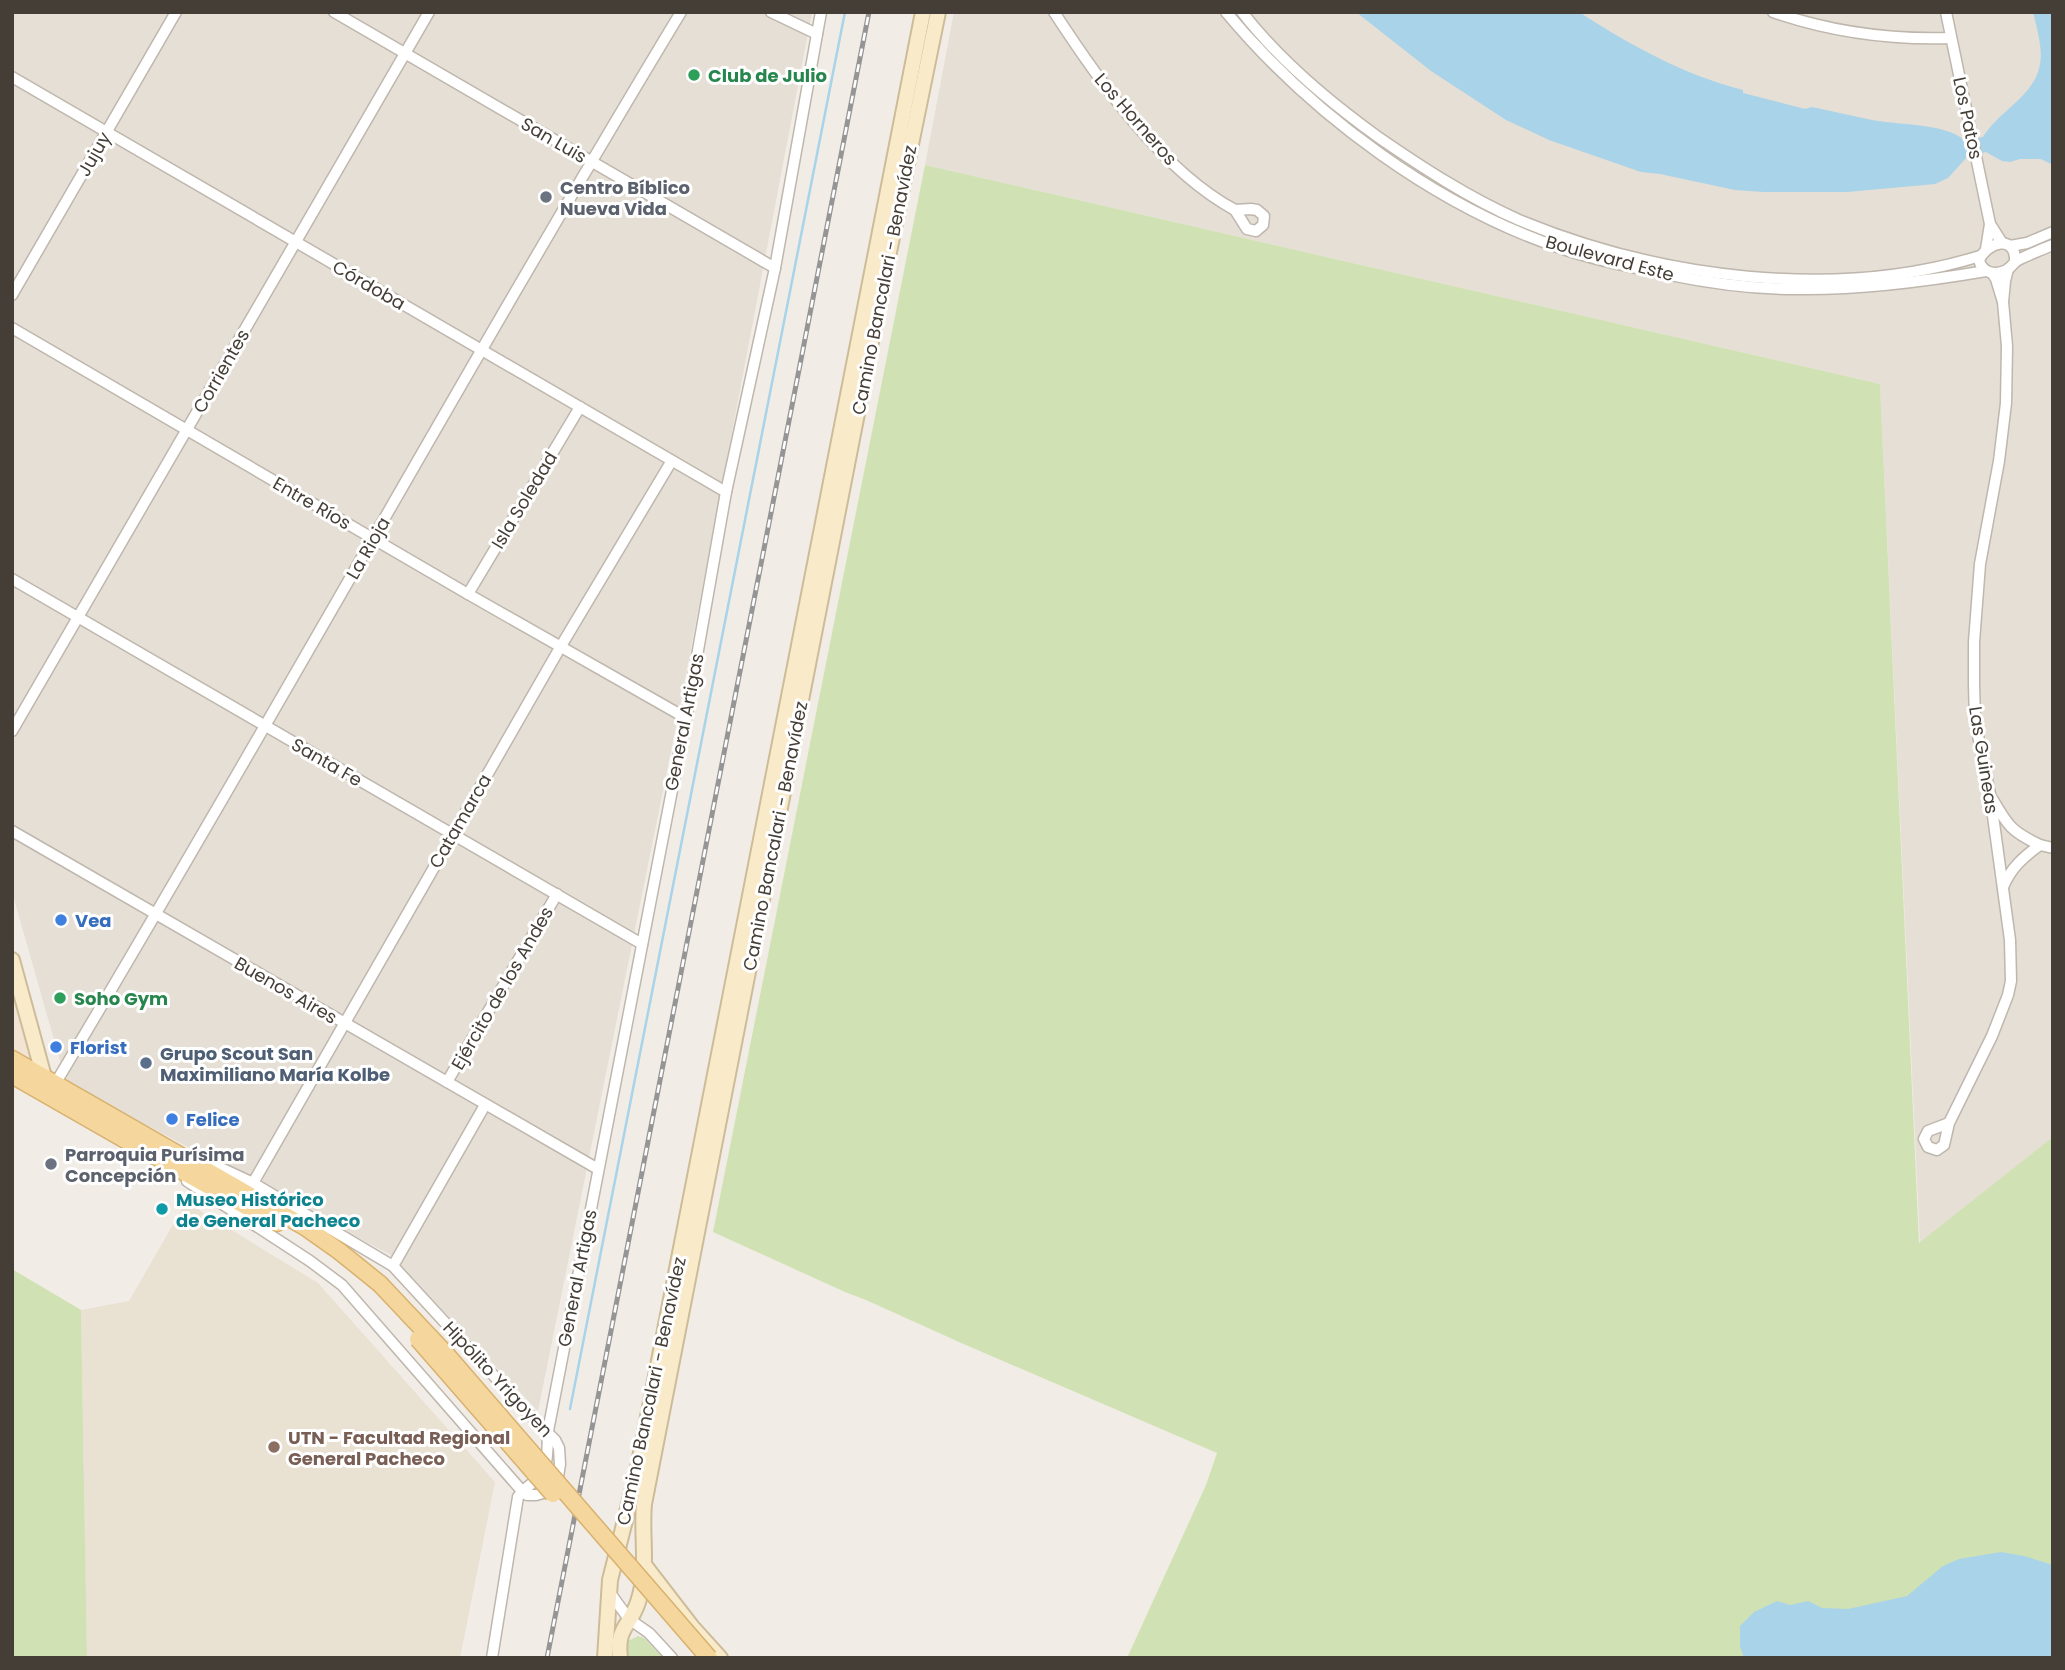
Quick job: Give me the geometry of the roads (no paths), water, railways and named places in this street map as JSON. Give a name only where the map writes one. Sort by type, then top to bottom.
[{"type":"main road","name":"Camino Bancalari - Benavídez","points":[[605,1658],[609,1592],[615,1557],[637,1473],[923,12]]},
{"type":"main road","name":"Camino Bancalari - Benavídez","points":[[620,1658],[620,1637],[638,1603],[645,1566],[643,1519],[649,1482],[878,306],[938,12]]},
{"type":"main road","points":[[12,960],[50,1081]]},
{"type":"main road","points":[[12,1059],[132,1136],[314,1245],[375,1287],[446,1354],[709,1658]]},
{"type":"main road","points":[[12,1075],[132,1136]]},
{"type":"main road","points":[[375,1287],[695,1658]]},
{"type":"main road","points":[[615,1557],[645,1566],[692,1627],[720,1658]]},
{"type":"street","name":"Jujuy","points":[[12,295],[176,12]]},
{"type":"street","name":"San Luis","points":[[334,12],[775,268]]},
{"type":"street","name":"Corrientes","points":[[12,731],[429,12]]},
{"type":"street","name":"La Rioja","points":[[50,1081],[156,916],[591,161],[681,12]]},
{"type":"street","points":[[771,12],[817,34]]},
{"type":"street","name":"General Artigas","points":[[522,1491],[542,1473],[548,1457],[548,1431],[686,718],[726,492],[775,268],[821,12]]},
{"type":"street","name":"Los Horneros","points":[[1054,12],[1102,82],[1158,148],[1209,194],[1235,210]]},
{"type":"street","name":"Boulevard Este","points":[[1226,12],[1296,87],[1357,136],[1451,198],[1515,231],[1567,250],[1647,265],[1805,285],[1907,284],[1989,272]]},
{"type":"street","points":[[1773,12],[1856,33],[1900,38],[1951,38]]},
{"type":"street","name":"Los Patos","points":[[1946,12],[1990,224],[1983,252]]},
{"type":"street","points":[[1239,27],[1245,16]]},
{"type":"street","name":"Boulevard Este","points":[[1245,16],[1301,77],[1364,127],[1469,195],[1519,219],[1647,265]]},
{"type":"street","name":"Córdoba","points":[[12,78],[726,492]]},
{"type":"street","points":[[1357,136],[1364,127]]},
{"type":"street","points":[[1494,220],[1499,209]]},
{"type":"street","name":"Los Patos","points":[[1990,224],[2006,245]]},
{"type":"street","points":[[2053,232],[2027,243],[2006,245],[1983,252],[1979,264],[1989,272],[1999,273],[2053,245]]},
{"type":"street","points":[[2006,245],[2014,250],[2012,265]]},
{"type":"street","name":"Boulevard Este","points":[[1805,285],[1951,265],[1983,252]]},
{"type":"street","name":"Las Guineas","points":[[1949,1123],[1992,1035],[2008,995],[2012,964],[1990,794],[1975,721],[1974,642],[1980,564],[2005,425],[2007,346],[2003,302],[2005,281],[2012,265]]},
{"type":"street","name":"Las Guineas","points":[[1989,272],[1996,279],[2003,302]]},
{"type":"street","name":"Entre Ríos","points":[[12,328],[686,718]]},
{"type":"street","name":"Isla Soledad","points":[[468,594],[580,407]]},
{"type":"street","name":"Catamarca","points":[[253,1183],[561,646],[671,462]]},
{"type":"street","name":"Santa Fe","points":[[12,579],[642,944]]},
{"type":"street","points":[[1990,794],[2010,827],[2024,838],[2053,848]]},
{"type":"street","name":"Buenos Aires","points":[[12,831],[598,1169]]},
{"type":"street","points":[[2003,887],[2018,862],[2040,845]]},
{"type":"street","name":"Ejército de los Andes","points":[[447,1083],[557,894]]},
{"type":"street","points":[[393,1266],[485,1105]]},
{"type":"street","points":[[132,1136],[229,1209],[342,1285],[522,1491],[515,1506],[492,1658]]},
{"type":"street","name":"Hipólito Yrigoyen","points":[[132,1136],[253,1183],[393,1266],[555,1440],[559,1448],[560,1464],[558,1477],[552,1488],[544,1493],[527,1495],[522,1491]]},
{"type":"street","points":[[609,1592],[629,1619],[649,1633],[672,1658]]},
{"type":"water","points":[[1356,12],[1579,12],[1658,58],[1721,84],[1743,90],[1743,93],[1805,109],[1812,107],[1872,120],[1945,130],[1964,140],[1983,137],[2032,83],[2038,73],[2041,52],[2033,12],[2053,12],[2053,165],[2041,159],[2002,161],[1986,152],[1967,157],[1948,178],[1935,184],[1847,192],[1735,190],[1641,172],[1549,140],[1506,120],[1431,71]]},
{"type":"water","points":[[2001,1552],[2053,1565],[2053,1658],[1744,1658],[1740,1646],[1740,1626],[1754,1612],[1777,1601],[1790,1605],[1808,1601],[1822,1608],[1848,1609],[1907,1596],[1943,1566],[1959,1559]]},
{"type":"waterway","points":[[570,1409],[845,12]]},
{"type":"railway","points":[[547,1658],[869,12]]},
{"type":"place","name":"Club de Julio","points":[[694,75]]},
{"type":"place","name":"Centro Bíblico Nueva Vida","points":[[546,197]]},
{"type":"place","name":"Vea","points":[[61,920]]},
{"type":"place","name":"Soho Gym","points":[[60,998]]},
{"type":"place","name":"Florist","points":[[56,1047]]},
{"type":"place","name":"Grupo Scout San Maximiliano María Kolbe","points":[[146,1063]]},
{"type":"place","name":"Felice","points":[[172,1119]]},
{"type":"place","name":"Parroquia Purísima Concepción","points":[[51,1164]]},
{"type":"place","name":"Museo Histórico de General Pacheco","points":[[162,1209]]},
{"type":"place","name":"UTN - Facultad Regional General Pacheco","points":[[274,1447]]}]
